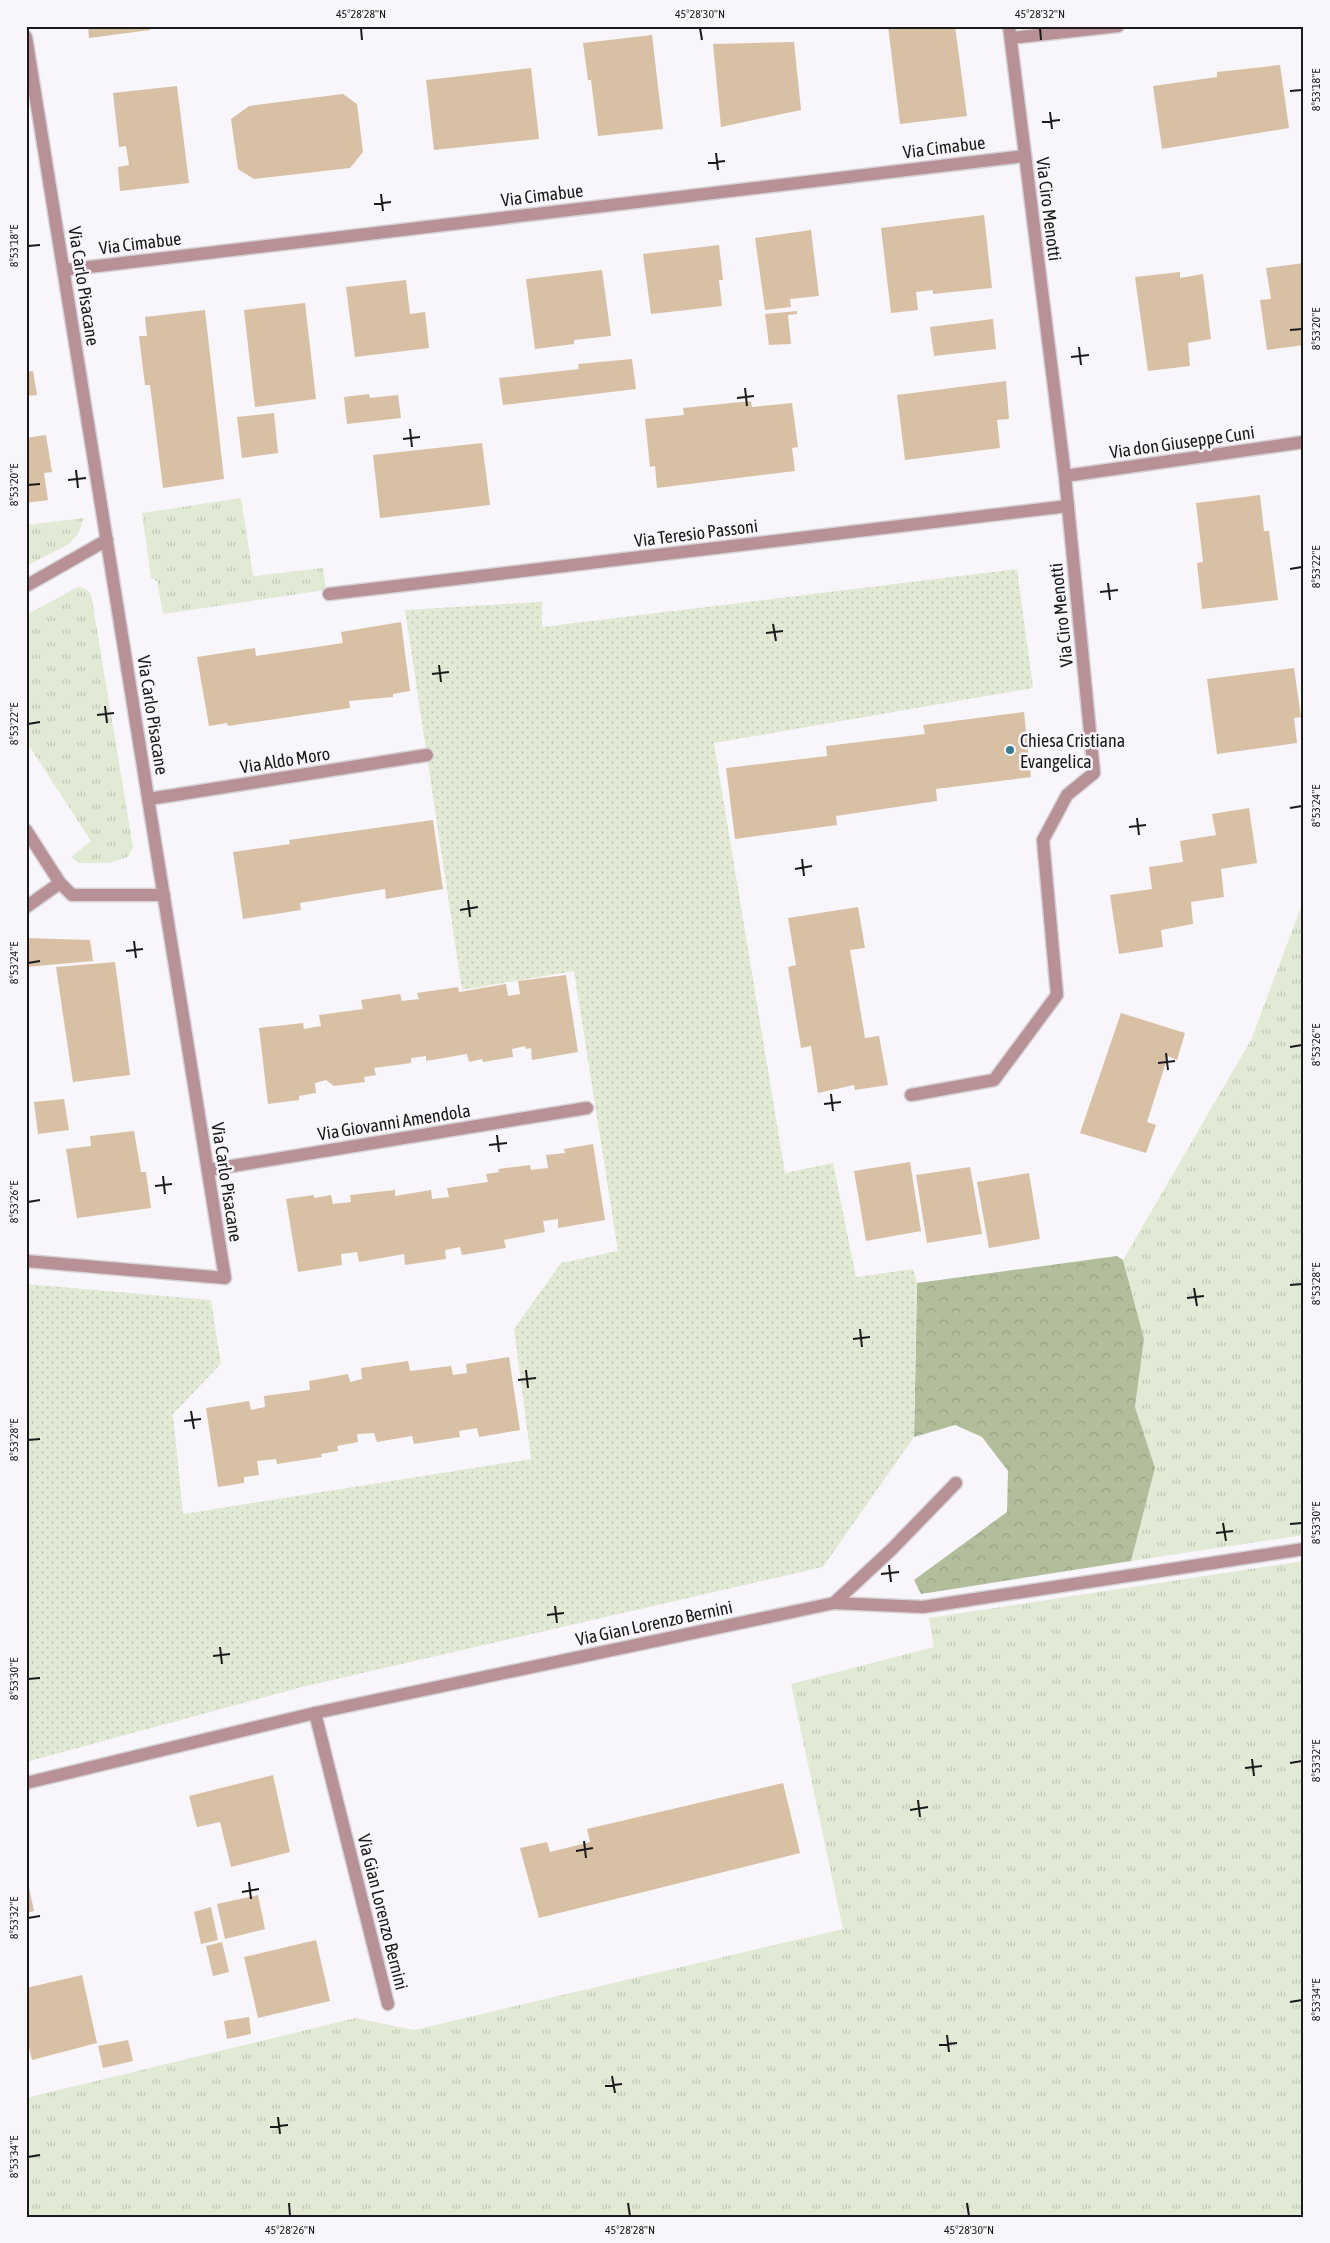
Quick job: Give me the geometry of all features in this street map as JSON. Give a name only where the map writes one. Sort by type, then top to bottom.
[{"type":"street","points":[[1010,32],[1118,26]]},
{"type":"street","name":"Via Ciro Menotti","points":[[911,1095],[994,1080],[1057,995],[1043,840],[1067,795],[1094,773],[1065,476],[1010,32]]},
{"type":"street","name":"Via Carlo Pisacane","points":[[26,37],[225,1278],[26,1261]]},
{"type":"street","name":"Via Cimabue","points":[[64,270],[1025,156]]},
{"type":"street","name":"Via don Giuseppe Cuni","points":[[1065,476],[1304,442]]},
{"type":"street","name":"Via Teresio Passoni","points":[[329,594],[1068,506]]},
{"type":"street","points":[[26,586],[107,540]]},
{"type":"street","name":"Via Aldo Moro","points":[[149,799],[427,755]]},
{"type":"street","points":[[26,830],[60,883],[72,895],[164,895]]},
{"type":"street","points":[[26,907],[60,883]]},
{"type":"street","name":"Via Giovanni Amendola","points":[[208,1170],[587,1108]]},
{"type":"street","points":[[834,1603],[891,1550],[956,1483]]},
{"type":"street","name":"Via Gian Lorenzo Bernini","points":[[26,1783],[315,1713],[834,1603],[923,1607],[1304,1549]]},
{"type":"street","name":"Via Gian Lorenzo Bernini","points":[[315,1713],[388,2004]]},
{"type":"green space","points":[[241,498],[253,576],[323,568],[326,590],[163,614],[157,581],[151,578],[142,513]]},
{"type":"green space","points":[[84,518],[78,534],[69,544],[26,566],[26,525]]},
{"type":"green space","points":[[1017,569],[1033,688],[714,743],[785,1173],[833,1163],[856,1277],[913,1269],[917,1283],[914,1437],[823,1567],[302,1687],[26,1762],[26,1284],[211,1300],[221,1364],[173,1414],[183,1514],[531,1459],[514,1329],[561,1263],[618,1251],[574,971],[462,990],[405,610],[542,602],[542,627]]},
{"type":"green space","points":[[78,587],[84,588],[91,594],[133,847],[128,857],[109,863],[79,863],[71,857],[91,841],[26,741],[26,615]]},
{"type":"green space","points":[[1304,899],[1304,1535],[1131,1561],[1155,1468],[1135,1407],[1144,1339],[1123,1260],[1251,1040]]},
{"type":"green space","points":[[1117,1256],[1123,1260],[1144,1339],[1135,1407],[1155,1468],[1131,1561],[921,1594],[914,1580],[1007,1512],[1008,1471],[982,1437],[955,1425],[914,1437],[917,1283]]},
{"type":"green space","points":[[1304,1561],[1304,2217],[26,2217],[26,2098],[356,2018],[414,2030],[843,1929],[791,1684],[934,1647],[929,1618]]},
{"type":"building","points":[[88,26],[149,26],[150,30],[89,38]]},
{"type":"building","points":[[888,26],[955,26],[967,116],[900,124]]},
{"type":"building","points":[[652,35],[663,129],[598,136],[591,80],[588,80],[583,43]]},
{"type":"building","points":[[794,42],[801,110],[721,127],[713,44]]},
{"type":"building","points":[[1280,65],[1289,128],[1162,149],[1153,86],[1217,77],[1217,72]]},
{"type":"building","points":[[531,68],[539,139],[434,150],[426,80]]},
{"type":"building","points":[[177,86],[189,183],[120,191],[118,167],[129,165],[126,146],[119,147],[113,93]]},
{"type":"building","points":[[343,94],[357,104],[363,152],[350,168],[254,179],[238,169],[231,119],[249,106]]},
{"type":"building","points":[[984,215],[992,288],[933,294],[933,290],[916,292],[918,310],[891,313],[881,228]]},
{"type":"building","points":[[811,230],[819,296],[790,299],[791,307],[765,310],[755,238]]},
{"type":"building","points":[[719,245],[723,280],[719,280],[722,306],[651,314],[643,254]]},
{"type":"building","points":[[1304,263],[1304,345],[1267,350],[1260,300],[1271,299],[1266,268]]},
{"type":"building","points":[[602,270],[611,336],[574,340],[574,344],[535,349],[526,279]]},
{"type":"building","points":[[1180,272],[1180,278],[1203,274],[1211,339],[1188,343],[1190,366],[1148,371],[1135,277]]},
{"type":"building","points":[[406,280],[410,314],[425,312],[429,348],[355,357],[346,287]]},
{"type":"building","points":[[305,303],[316,399],[255,407],[244,310]]},
{"type":"building","points":[[205,310],[224,479],[163,488],[150,385],[145,385],[139,336],[147,336],[145,317]]},
{"type":"building","points":[[797,311],[797,314],[788,315],[791,344],[769,345],[765,314]]},
{"type":"building","points":[[993,319],[996,349],[934,356],[930,327]]},
{"type":"building","points":[[632,359],[636,389],[503,405],[499,378],[579,369],[578,364]]},
{"type":"building","points":[[33,371],[37,395],[26,396],[26,372]]},
{"type":"building","points":[[1006,381],[1009,419],[997,420],[1000,448],[905,460],[897,395]]},
{"type":"building","points":[[369,394],[370,398],[398,395],[401,418],[347,424],[344,397]]},
{"type":"building","points":[[751,401],[752,407],[792,403],[798,447],[792,448],[795,471],[657,488],[655,466],[650,467],[645,419],[684,415],[683,408]]},
{"type":"building","points":[[274,413],[278,453],[242,458],[237,417]]},
{"type":"building","points":[[46,435],[52,472],[44,473],[48,500],[26,503],[26,438]]},
{"type":"building","points":[[482,443],[490,505],[380,518],[373,455]]},
{"type":"building","points":[[1260,495],[1264,531],[1269,531],[1278,600],[1202,609],[1197,563],[1203,562],[1196,503]]},
{"type":"building","points":[[401,622],[410,691],[393,694],[393,697],[349,701],[350,708],[228,726],[227,723],[209,726],[197,657],[255,648],[256,656],[343,643],[341,632]]},
{"type":"building","points":[[1294,668],[1301,717],[1294,718],[1297,743],[1217,754],[1207,679]]},
{"type":"building","points":[[1024,712],[1031,777],[936,789],[937,801],[836,816],[837,825],[735,839],[726,768],[827,756],[826,746],[925,734],[923,725]]},
{"type":"building","points":[[1249,808],[1257,863],[1221,869],[1224,897],[1191,902],[1193,924],[1161,930],[1163,947],[1119,954],[1110,895],[1152,889],[1149,867],[1183,862],[1180,841],[1216,835],[1212,814]]},
{"type":"building","points":[[433,820],[443,889],[386,899],[385,889],[300,903],[301,910],[243,919],[233,852],[290,844],[289,840]]},
{"type":"building","points":[[858,907],[865,948],[850,950],[865,1038],[879,1036],[888,1085],[855,1090],[854,1085],[818,1093],[811,1046],[801,1048],[788,967],[796,965],[788,918]]},
{"type":"building","points":[[26,938],[90,940],[93,961],[26,967]]},
{"type":"building","points":[[115,962],[130,1075],[73,1082],[56,967]]},
{"type":"building","points":[[566,975],[578,1052],[532,1060],[531,1048],[526,1049],[525,1046],[512,1049],[513,1057],[483,1062],[482,1059],[469,1062],[467,1054],[426,1061],[426,1056],[411,1058],[411,1063],[374,1068],[376,1075],[364,1077],[365,1082],[334,1086],[326,1080],[315,1083],[316,1093],[299,1096],[299,1100],[268,1104],[259,1028],[303,1023],[304,1029],[321,1026],[319,1015],[363,1009],[361,1000],[400,994],[402,1001],[419,999],[417,993],[458,987],[459,992],[506,984],[508,996],[520,994],[518,981]]},
{"type":"building","points":[[1121,1013],[1185,1033],[1177,1060],[1168,1056],[1147,1122],[1156,1125],[1146,1153],[1080,1133]]},
{"type":"building","points":[[64,1099],[69,1130],[38,1134],[34,1102]]},
{"type":"building","points":[[134,1131],[141,1172],[146,1172],[151,1208],[77,1218],[66,1149],[91,1146],[90,1136]]},
{"type":"building","points":[[593,1144],[605,1220],[558,1228],[558,1219],[543,1221],[545,1232],[504,1240],[506,1248],[462,1255],[460,1247],[445,1250],[446,1259],[405,1265],[404,1254],[359,1262],[357,1252],[341,1254],[342,1265],[298,1272],[286,1199],[314,1195],[314,1198],[331,1195],[333,1204],[351,1202],[350,1195],[395,1190],[395,1196],[431,1190],[432,1199],[449,1197],[447,1188],[488,1182],[486,1174],[499,1172],[498,1169],[530,1165],[531,1170],[548,1168],[546,1155],[565,1153],[564,1149]]},
{"type":"building","points":[[910,1162],[921,1231],[866,1241],[854,1171]]},
{"type":"building","points":[[970,1167],[982,1234],[927,1243],[916,1175]]},
{"type":"building","points":[[1029,1173],[1040,1239],[989,1248],[977,1182]]},
{"type":"building","points":[[509,1357],[520,1430],[479,1437],[477,1428],[459,1431],[460,1437],[414,1444],[412,1436],[377,1442],[374,1433],[357,1434],[358,1442],[337,1446],[338,1451],[321,1454],[322,1457],[277,1464],[276,1459],[257,1461],[259,1475],[244,1477],[244,1483],[218,1487],[206,1408],[249,1401],[251,1410],[265,1407],[264,1396],[310,1390],[309,1381],[348,1374],[350,1382],[362,1379],[361,1368],[408,1361],[410,1371],[451,1366],[453,1375],[467,1373],[466,1364]]},
{"type":"building","points":[[273,1775],[290,1852],[231,1867],[220,1822],[197,1827],[189,1796]]},
{"type":"building","points":[[783,1783],[800,1853],[539,1918],[520,1848],[547,1842],[550,1852],[590,1842],[587,1829]]},
{"type":"building","points":[[26,1879],[34,1911],[26,1913]]},
{"type":"building","points":[[258,1895],[265,1929],[225,1939],[217,1904]]},
{"type":"building","points":[[211,1907],[218,1940],[201,1944],[194,1912]]},
{"type":"building","points":[[316,1940],[330,2001],[258,2018],[244,1957]]},
{"type":"building","points":[[222,1942],[229,1972],[213,1976],[206,1946]]},
{"type":"building","points":[[82,1975],[97,2043],[32,2060],[26,2036],[26,1988]]},
{"type":"building","points":[[249,2017],[251,2034],[227,2039],[224,2021]]},
{"type":"building","points":[[128,2040],[133,2061],[103,2068],[98,2046]]},
{"type":"place","name":"Chiesa Cristiana Evangelica","points":[[1010,750]]}]
